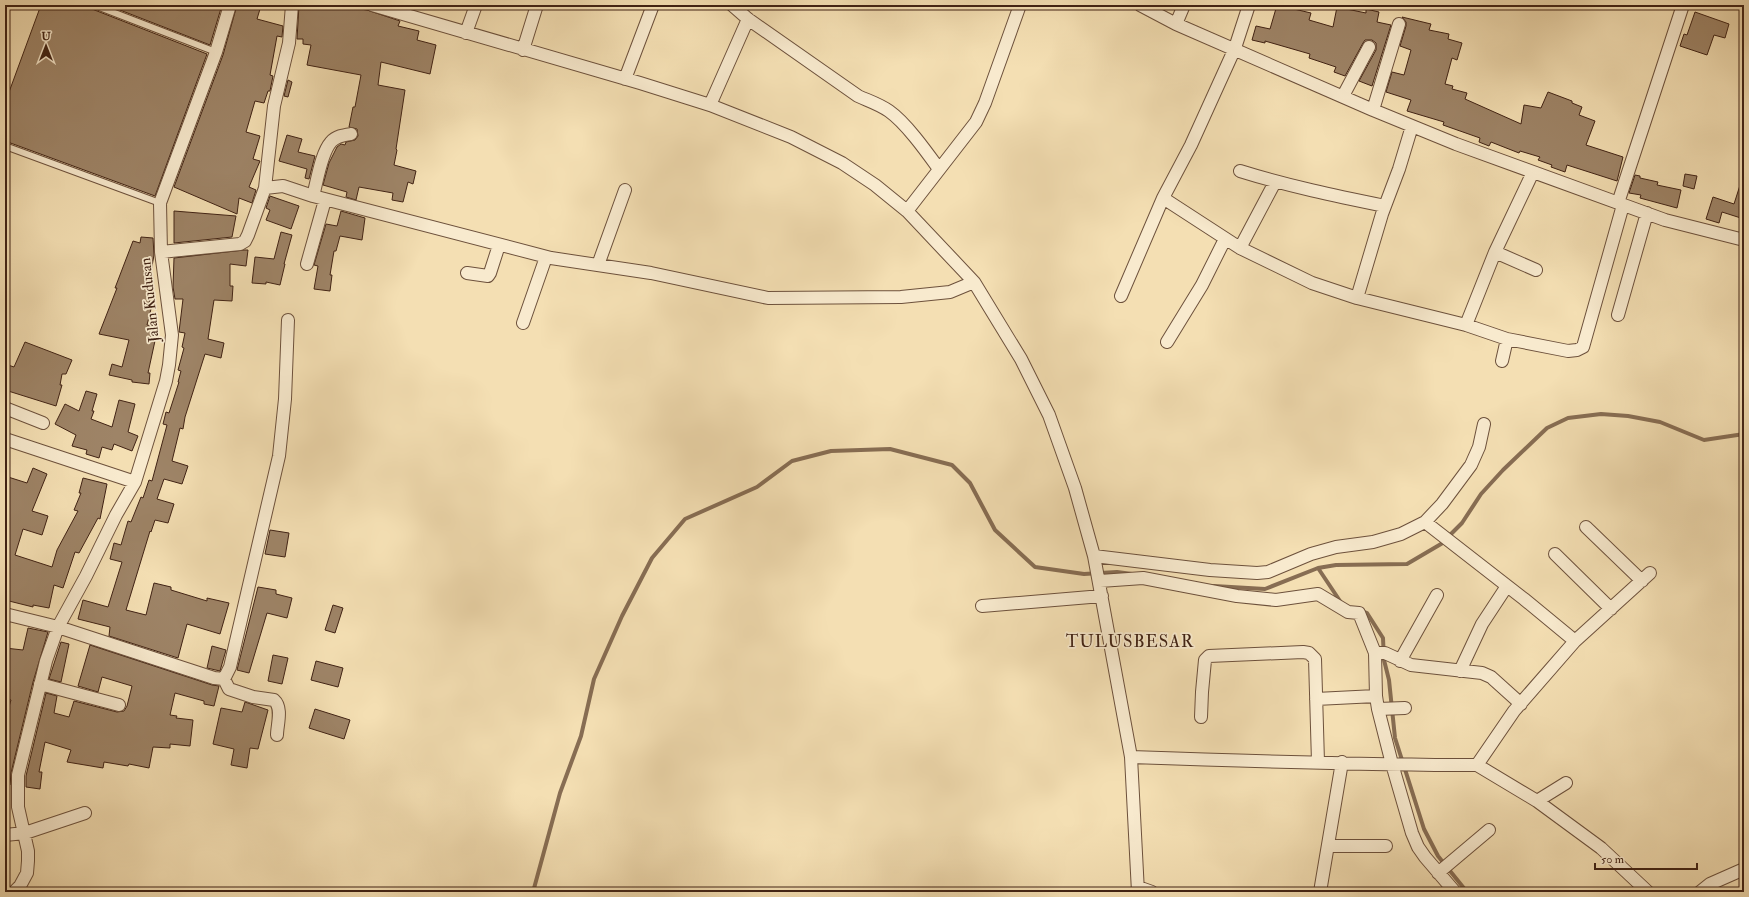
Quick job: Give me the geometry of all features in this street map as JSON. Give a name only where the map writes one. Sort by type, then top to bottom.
[{"type":"street","name":"Jalan Kudusan","points":[[14,892],[20,886],[26,873],[28,851],[18,807],[18,775],[40,684],[58,627],[86,576],[116,515],[135,482],[159,407],[169,365],[172,335],[160,252],[160,203],[216,52],[230,5]]},
{"type":"street","points":[[160,252],[240,244],[245,241],[265,188],[274,106],[289,43],[292,5]]},
{"type":"street","points":[[372,5],[386,7],[523,50],[625,78],[710,105],[791,137],[842,163],[875,185],[906,211],[974,282],[1021,359],[1049,415],[1075,488],[1099,575],[1131,757],[1138,889],[1152,892]]},
{"type":"street","points":[[466,33],[476,5]]},
{"type":"street","points":[[523,50],[537,5]]},
{"type":"street","points":[[625,78],[653,5]]},
{"type":"street","points":[[732,5],[858,96],[876,103],[890,111],[901,122],[939,169]]},
{"type":"street","points":[[906,211],[976,122],[985,103],[1020,5]]},
{"type":"street","points":[[1140,5],[1176,24],[1235,48],[1373,110],[1456,144],[1665,220],[1744,240]]},
{"type":"street","points":[[1176,24],[1184,5]]},
{"type":"street","points":[[1121,296],[1163,198],[1190,145],[1235,48],[1249,5]]},
{"type":"street","points":[[1163,198],[1240,248],[1312,283],[1357,298],[1466,325],[1507,338],[1568,350],[1577,350],[1583,347],[1620,204],[1683,5]]},
{"type":"street","points":[[710,105],[748,18]]},
{"type":"street","points":[[1373,110],[1399,24]]},
{"type":"street","points":[[1344,96],[1369,47]]},
{"type":"street","points":[[1357,298],[1385,206],[1399,169],[1412,126]]},
{"type":"street","points":[[313,196],[324,153],[331,142],[340,136],[351,134]]},
{"type":"street","points":[[1240,171],[1275,182],[1385,206]]},
{"type":"street","points":[[1466,325],[1495,252],[1533,172]]},
{"type":"street","points":[[1240,248],[1275,182]]},
{"type":"street","points":[[265,188],[284,186],[325,200],[546,257],[651,273],[768,298],[901,297],[950,292],[974,282]]},
{"type":"street","points":[[598,265],[625,190]]},
{"type":"street","points":[[307,264],[325,200]]},
{"type":"street","points":[[1618,315],[1647,213]]},
{"type":"street","points":[[1167,342],[1202,285],[1225,239]]},
{"type":"street","points":[[467,273],[488,276],[499,245]]},
{"type":"street","points":[[1495,252],[1536,270]]},
{"type":"street","points":[[523,323],[546,257]]},
{"type":"street","points":[[224,679],[230,667],[279,456],[285,399],[288,320]]},
{"type":"street","points":[[1502,361],[1507,338]]},
{"type":"street","points":[[5,408],[43,423]]},
{"type":"street","points":[[1094,556],[1210,570],[1257,573],[1268,572],[1286,566],[1310,554],[1336,547],[1373,542],[1401,534],[1425,522],[1442,504],[1471,465],[1479,447],[1484,424]]},
{"type":"street","points":[[5,439],[135,482]]},
{"type":"street","points":[[1425,522],[1575,641]]},
{"type":"street","points":[[1477,765],[1521,704],[1575,641],[1646,577],[1586,527]]},
{"type":"street","points":[[1555,554],[1611,609]]},
{"type":"street","points":[[1099,575],[1143,578],[1243,597],[1276,600],[1318,594],[1348,612],[1359,614],[1379,653],[1376,696]]},
{"type":"street","points":[[1460,671],[1479,629],[1507,586]]},
{"type":"street","points":[[1400,661],[1437,595]]},
{"type":"street","points":[[982,606],[1102,596]]},
{"type":"street","points":[[5,614],[58,627],[214,678],[224,679]]},
{"type":"street","points":[[1201,717],[1205,660],[1209,656],[1309,653],[1315,658],[1318,762]]},
{"type":"street","points":[[1379,653],[1411,665],[1482,673],[1492,677],[1521,704]]},
{"type":"street","points":[[224,679],[229,689],[253,697],[274,700],[276,702],[279,711],[277,735]]},
{"type":"street","points":[[40,684],[119,705]]},
{"type":"street","points":[[1316,699],[1376,696],[1391,709],[1400,765],[1418,847],[1443,868],[1455,892]]},
{"type":"street","points":[[1131,757],[1281,763],[1342,762],[1400,765],[1477,765],[1537,801],[1601,848],[1648,892]]},
{"type":"street","points":[[1320,892],[1342,762]]},
{"type":"street","points":[[1537,801],[1566,782]]},
{"type":"street","points":[[5,835],[24,832],[84,813]]},
{"type":"street","points":[[1443,868],[1489,830]]},
{"type":"street","points":[[1328,846],[1386,846]]},
{"type":"street","points":[[1700,892],[1710,884],[1744,869]]},
{"type":"lane","points":[[94,5],[216,52]]},
{"type":"lane","points":[[5,146],[160,203]]},
{"type":"building","points":[[41,5],[90,5],[92,9],[207,54],[155,196],[5,141],[5,103]]},
{"type":"building","points":[[107,5],[222,5],[210,45]]},
{"type":"building","points":[[237,5],[260,9],[257,19],[283,26],[282,37],[277,36],[270,75],[273,76],[270,91],[268,91],[264,103],[255,101],[246,132],[260,136],[253,159],[260,161],[249,187],[256,190],[252,203],[239,198],[237,214],[174,187],[223,55]]},
{"type":"building","points":[[299,5],[354,5],[353,8],[367,10],[400,21],[398,26],[419,31],[417,40],[436,45],[430,74],[381,62],[378,85],[405,90],[394,165],[416,171],[413,184],[408,182],[403,202],[392,200],[393,193],[359,187],[356,200],[346,197],[347,192],[323,185],[329,163],[337,147],[341,144],[345,145],[346,142],[355,140],[358,136],[357,129],[349,127],[353,107],[355,107],[361,75],[307,65],[311,45],[303,44],[303,39],[297,39]]},
{"type":"building","points":[[1277,5],[1311,13],[1309,20],[1333,27],[1337,7],[1366,13],[1366,9],[1379,12],[1377,22],[1391,25],[1372,86],[1359,81],[1376,50],[1376,43],[1372,40],[1365,40],[1345,76],[1334,72],[1336,67],[1309,58],[1310,54],[1265,41],[1265,43],[1252,40],[1256,26],[1270,29]]},
{"type":"building","points":[[1695,12],[1729,24],[1725,38],[1714,35],[1707,55],[1680,46],[1684,34],[1687,35]]},
{"type":"building","points":[[1402,17],[1431,24],[1429,30],[1449,34],[1448,39],[1462,43],[1457,60],[1452,58],[1445,84],[1453,86],[1452,89],[1467,93],[1465,99],[1521,124],[1524,105],[1541,108],[1548,92],[1572,101],[1572,103],[1582,107],[1579,115],[1595,121],[1586,145],[1623,157],[1617,181],[1567,165],[1565,172],[1538,160],[1540,157],[1520,151],[1519,153],[1491,142],[1489,146],[1479,142],[1480,138],[1443,125],[1444,122],[1407,111],[1411,100],[1386,92],[1392,72],[1404,75],[1411,50],[1400,46],[1406,26],[1406,22]]},
{"type":"building","points":[[288,80],[292,82],[288,97],[284,96]]},
{"type":"building","points":[[287,135],[302,139],[298,152],[315,156],[309,179],[305,178],[307,169],[279,161]]},
{"type":"building","points":[[1685,174],[1697,176],[1694,189],[1683,186]]},
{"type":"building","points":[[1635,175],[1640,176],[1640,178],[1658,182],[1657,185],[1681,190],[1677,208],[1640,198],[1641,195],[1629,193]]},
{"type":"building","points":[[1742,179],[1744,179],[1744,219],[1722,212],[1719,223],[1706,219],[1713,197],[1734,204]]},
{"type":"building","points":[[270,196],[299,206],[291,229],[266,220],[270,210],[266,208]]},
{"type":"building","points":[[174,211],[236,216],[232,237],[174,243]]},
{"type":"building","points":[[341,211],[365,218],[362,240],[340,236],[336,251],[334,251],[330,275],[332,275],[330,291],[314,289],[318,266],[314,265],[326,224],[337,226]]},
{"type":"building","points":[[281,232],[292,235],[280,285],[266,282],[266,284],[252,283],[255,257],[274,259]]},
{"type":"building","points":[[141,237],[153,238],[154,255],[149,283],[153,284],[149,304],[152,305],[147,325],[158,327],[148,373],[150,373],[149,384],[132,382],[132,380],[109,375],[112,364],[122,367],[129,340],[99,334],[133,241],[140,243]]},
{"type":"building","points":[[248,250],[246,266],[230,264],[230,286],[233,286],[232,301],[214,300],[208,339],[224,343],[221,358],[205,354],[185,417],[183,429],[180,428],[172,461],[188,466],[182,484],[164,479],[157,499],[174,504],[168,523],[155,520],[151,532],[150,531],[126,610],[146,615],[154,583],[171,587],[171,590],[207,601],[207,598],[229,603],[220,634],[187,624],[178,658],[109,636],[110,627],[78,619],[83,600],[108,607],[122,562],[110,559],[114,543],[121,545],[128,521],[131,522],[141,497],[143,498],[149,480],[152,481],[167,425],[163,424],[166,412],[169,413],[179,382],[181,371],[178,370],[184,348],[182,347],[185,333],[179,332],[183,299],[175,299],[173,287],[174,258]]},
{"type":"building","points":[[25,342],[72,360],[66,374],[62,374],[60,385],[62,385],[56,406],[5,390],[5,364],[14,367]]},
{"type":"building","points":[[86,391],[97,394],[91,419],[112,427],[119,400],[135,404],[128,432],[138,436],[132,451],[114,444],[112,450],[102,447],[99,458],[86,454],[87,450],[72,446],[76,435],[55,424],[65,404],[79,411]]},
{"type":"building","points":[[33,468],[47,474],[32,511],[48,516],[42,535],[23,529],[15,555],[52,567],[57,550],[78,511],[74,510],[81,493],[79,493],[83,478],[107,484],[100,519],[98,518],[79,553],[75,552],[63,588],[54,585],[49,608],[33,605],[33,607],[5,600],[5,476],[27,483]]},
{"type":"building","points":[[270,530],[289,533],[285,557],[265,554]]},
{"type":"building","points":[[258,587],[276,590],[276,594],[292,598],[287,618],[267,613],[249,673],[237,670]]},
{"type":"building","points":[[333,605],[343,608],[335,633],[325,630]]},
{"type":"building","points":[[28,628],[48,632],[33,682],[11,773],[10,785],[5,785],[5,720],[11,700],[5,698],[5,648],[23,650]]},
{"type":"building","points":[[61,642],[69,644],[61,682],[49,679]]},
{"type":"building","points":[[90,645],[219,686],[214,706],[204,704],[204,701],[175,693],[170,715],[177,716],[176,718],[193,720],[190,746],[170,744],[170,748],[153,747],[149,768],[129,764],[128,766],[104,762],[103,768],[67,762],[71,750],[45,742],[39,772],[42,772],[40,789],[26,787],[26,776],[46,693],[57,696],[54,713],[69,717],[74,701],[117,712],[124,711],[127,706],[132,686],[102,677],[98,692],[78,686]]},
{"type":"building","points":[[212,646],[226,650],[220,671],[207,668]]},
{"type":"building","points":[[273,655],[288,658],[282,684],[268,681]]},
{"type":"building","points":[[316,661],[343,668],[338,687],[311,680]]},
{"type":"building","points":[[245,702],[268,710],[258,749],[250,748],[247,768],[231,765],[234,749],[213,744],[221,708],[242,712]]},
{"type":"building","points":[[315,709],[350,720],[344,739],[309,728]]},
{"type":"waterway","points":[[1214,586],[1265,589],[1318,568],[1336,565],[1407,564],[1441,544],[1462,523],[1481,494],[1503,470],[1547,428],[1568,418],[1601,414],[1628,416],[1660,422],[1704,440],[1744,434]]},
{"type":"waterway","points":[[533,892],[560,793],[581,736],[594,679],[622,616],[652,558],[685,519],[757,487],[792,461],[831,451],[890,449],[952,465],[970,483],[995,530],[1035,567],[1084,574],[1117,572],[1132,574]]},
{"type":"waterway","points":[[1318,568],[1342,604]]},
{"type":"waterway","points":[[1362,611],[1367,613],[1383,638],[1384,660],[1389,680],[1395,738],[1424,829],[1438,856],[1467,892]]},
{"type":"district","name":"TULUSBESAR","points":[[1130,641]]}]
